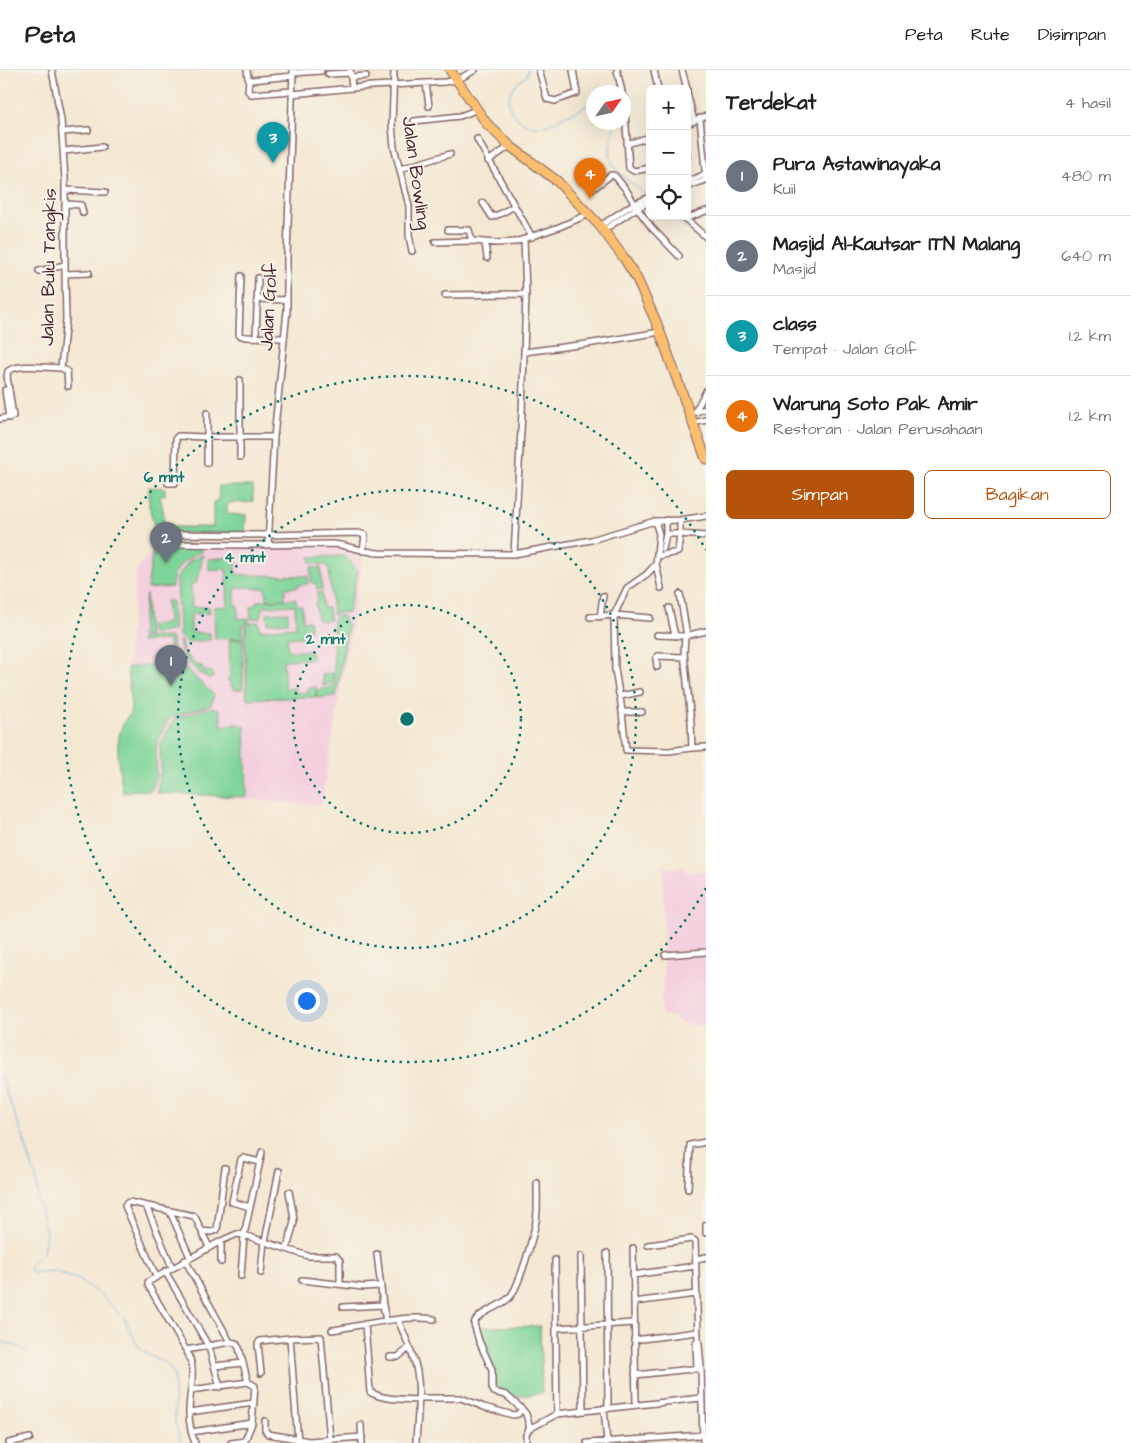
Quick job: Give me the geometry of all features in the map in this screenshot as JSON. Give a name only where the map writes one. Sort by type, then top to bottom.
[{"type":"main road","points":[[450,70],[487,124],[510,146],[557,181],[602,228],[624,258],[636,279],[660,332],[692,412],[693,423],[706,459]]},
{"type":"street","name":"Jalan Bulu Tangkis","points":[[11,416],[7,376],[10,370],[21,367],[61,368],[66,319],[66,190],[62,132],[52,70]]},
{"type":"street","points":[[247,70],[249,80],[248,92],[251,94],[292,93],[394,84],[445,82],[456,80],[475,70]]},
{"type":"street","name":"Jalan Bowling","points":[[394,70],[392,124],[394,147],[409,206],[409,235],[412,251]]},
{"type":"street","points":[[538,70],[545,95],[550,101],[563,99],[577,93],[574,70]]},
{"type":"street","points":[[617,70],[620,85]]},
{"type":"street","points":[[654,70],[657,85]]},
{"type":"street","points":[[682,70],[686,85]]},
{"type":"street","points":[[249,80],[262,80],[293,73],[321,71]]},
{"type":"street","name":"Jalan Golf","points":[[268,545],[274,437],[286,320],[293,73]]},
{"type":"street","points":[[351,73],[352,88]]},
{"type":"street","points":[[328,74],[351,73],[366,76]]},
{"type":"street","points":[[426,83],[429,106]]},
{"type":"street","points":[[691,102],[704,138],[706,177]]},
{"type":"street","points":[[414,121],[460,116],[476,110]]},
{"type":"street","points":[[691,122],[706,116]]},
{"type":"street","points":[[62,132],[88,130]]},
{"type":"street","points":[[626,130],[629,168],[634,172],[646,169]]},
{"type":"street","points":[[627,144],[646,138]]},
{"type":"street","points":[[477,139],[532,237]]},
{"type":"street","points":[[488,161],[510,146]]},
{"type":"street","points":[[64,151],[102,147]]},
{"type":"street","points":[[400,169],[450,154]]},
{"type":"street","points":[[594,188],[613,175],[627,191],[652,228],[678,256]]},
{"type":"street","points":[[691,181],[706,177]]},
{"type":"street","points":[[691,185],[706,177]]},
{"type":"street","points":[[66,190],[105,192]]},
{"type":"street","points":[[602,228],[636,206],[646,202]]},
{"type":"street","points":[[483,203],[492,217],[514,206]]},
{"type":"street","points":[[66,204],[82,206],[83,213]]},
{"type":"street","points":[[691,215],[706,210]]},
{"type":"street","points":[[435,242],[509,242],[532,237],[589,214]]},
{"type":"street","points":[[685,220],[706,237]]},
{"type":"street","points":[[448,230],[469,230],[472,241]]},
{"type":"street","points":[[514,554],[526,294],[524,239]]},
{"type":"street","points":[[485,243],[487,258]]},
{"type":"street","points":[[39,271],[65,265]]},
{"type":"street","points":[[65,274],[89,273]]},
{"type":"street","points":[[241,276],[239,335],[241,337],[283,338]]},
{"type":"street","points":[[256,337],[258,278]]},
{"type":"street","points":[[446,295],[526,294]]},
{"type":"street","points":[[257,299],[287,300]]},
{"type":"street","points":[[524,352],[660,332]]},
{"type":"street","points":[[61,368],[67,371],[68,386]]},
{"type":"street","points":[[240,380],[240,456]]},
{"type":"street","points":[[0,419],[11,416],[5,390]]},
{"type":"street","points":[[692,412],[706,391]]},
{"type":"street","points":[[692,412],[706,409]]},
{"type":"street","points":[[206,463],[207,413]]},
{"type":"street","points":[[693,423],[706,420]]},
{"type":"street","points":[[168,483],[175,483],[177,436],[274,437]]},
{"type":"street","points":[[363,551],[366,536],[362,534],[174,534],[171,542],[173,544],[334,544],[363,551],[379,553],[514,554],[591,540],[656,521],[706,516]]},
{"type":"street","points":[[663,549],[666,520]]},
{"type":"street","points":[[658,556],[678,552],[680,520]]},
{"type":"street","points":[[656,521],[659,532],[656,564],[647,574],[627,588],[614,615],[614,669],[620,696],[627,750],[669,751],[706,747]]},
{"type":"street","points":[[666,534],[706,536]]},
{"type":"street","points":[[656,564],[662,588]]},
{"type":"street","points":[[680,594],[686,636],[684,657],[692,748]]},
{"type":"street","points":[[600,616],[603,596]]},
{"type":"street","points":[[669,608],[675,636]]},
{"type":"street","points":[[590,617],[614,615],[650,618]]},
{"type":"street","points":[[657,635],[686,636],[706,631]]},
{"type":"street","points":[[657,667],[656,658],[658,656],[684,657]]},
{"type":"street","points":[[620,696],[640,692]]},
{"type":"street","points":[[622,712],[642,712]]},
{"type":"street","points":[[665,955],[706,952]]},
{"type":"street","points":[[688,1189],[690,1145],[706,1142]]},
{"type":"street","points":[[241,1276],[244,1235],[262,1152]]},
{"type":"street","points":[[250,1207],[232,1202],[239,1167],[242,1158],[260,1162]]},
{"type":"street","points":[[202,1231],[211,1232],[217,1230],[225,1168]]},
{"type":"street","points":[[260,1273],[264,1241],[279,1171]]},
{"type":"street","points":[[526,1443],[529,1426],[524,1411],[506,1395],[493,1390],[492,1370],[474,1324],[478,1318],[507,1300],[516,1288],[536,1221],[537,1183]]},
{"type":"street","points":[[287,1249],[294,1222],[289,1192]]},
{"type":"street","points":[[156,1276],[125,1205],[129,1202],[194,1216],[209,1247]]},
{"type":"street","points":[[146,1206],[172,1267]]},
{"type":"street","points":[[170,1212],[190,1257]]},
{"type":"street","points":[[706,1225],[706,1233]]},
{"type":"street","points":[[195,1443],[191,1432],[189,1412],[193,1368],[191,1359],[148,1282],[184,1260],[237,1234],[308,1256],[337,1256],[340,1261],[340,1284]]},
{"type":"street","points":[[648,1245],[693,1239],[695,1242],[699,1369],[703,1401],[703,1443]]},
{"type":"street","points":[[221,1241],[221,1262]]},
{"type":"street","points":[[633,1248],[636,1404]]},
{"type":"street","points":[[376,1254],[386,1321]]},
{"type":"street","points":[[606,1254],[606,1442]]},
{"type":"street","points":[[581,1256],[582,1410]]},
{"type":"street","points":[[696,1259],[706,1258]]},
{"type":"street","points":[[184,1260],[230,1342]]},
{"type":"street","points":[[555,1260],[557,1414]]},
{"type":"street","points":[[633,1275],[695,1266]]},
{"type":"street","points":[[166,1271],[209,1347],[220,1387]]},
{"type":"street","points":[[302,1280],[363,1287],[380,1286]]},
{"type":"street","points":[[634,1302],[696,1294]]},
{"type":"street","points":[[343,1308],[383,1305]]},
{"type":"street","points":[[332,1330],[386,1321],[419,1318],[434,1319]]},
{"type":"street","points":[[398,1320],[417,1370],[416,1443]]},
{"type":"street","points":[[556,1328],[634,1323]]},
{"type":"street","points":[[364,1324],[370,1392],[375,1395],[389,1398],[461,1398],[512,1415],[524,1411]]},
{"type":"street","points":[[634,1340],[698,1332]]},
{"type":"street","points":[[261,1373],[259,1342],[320,1336],[322,1338],[330,1440]]},
{"type":"street","points":[[290,1338],[298,1441]]},
{"type":"street","points":[[186,1350],[230,1342],[238,1344],[248,1382]]},
{"type":"street","points":[[698,1342],[706,1343]]},
{"type":"street","points":[[390,1357],[398,1356],[409,1348]]},
{"type":"street","points":[[214,1366],[243,1363]]},
{"type":"street","points":[[635,1375],[699,1369]]},
{"type":"street","points":[[191,1390],[248,1382],[256,1387],[252,1423],[245,1442],[231,1443]]},
{"type":"street","points":[[529,1426],[557,1414],[582,1410],[636,1404],[703,1401]]},
{"type":"street","points":[[189,1412],[254,1403]]},
{"type":"street","points":[[265,1421],[265,1430],[268,1434],[298,1441],[362,1440],[361,1425]]},
{"type":"street","points":[[191,1432],[252,1423]]},
{"type":"street","points":[[587,1443],[703,1434]]},
{"type":"street","points":[[9,1443],[30,1438]]},
{"type":"shaded area","points":[[340,547],[364,555],[321,805],[127,790],[134,716],[127,665],[137,569],[155,548]]},
{"type":"shaded area","points":[[685,867],[686,872],[706,871],[706,949],[664,953],[663,868]]},
{"type":"shaded area","points":[[706,954],[706,1026],[692,1026],[680,1022],[673,1016],[661,1015],[664,958]]},
{"type":"green space","points":[[219,486],[253,486],[253,502],[227,503],[227,514],[246,515],[245,533],[171,533],[171,527],[213,527],[213,502],[218,502]]},
{"type":"green space","points":[[149,487],[165,488],[165,495],[160,496],[164,525],[154,526],[149,506]]},
{"type":"green space","points":[[171,527],[170,544],[202,546],[202,552],[185,560],[174,575],[172,587],[147,589],[153,550],[154,528]]},
{"type":"green space","points":[[203,555],[197,583],[191,584],[192,607],[209,607],[210,613],[191,614],[191,633],[210,633],[210,640],[186,642],[179,636],[177,578],[190,560]]},
{"type":"green space","points":[[345,556],[358,571],[348,613],[340,612],[333,616],[329,569],[326,565],[311,563],[310,557]]},
{"type":"green space","points":[[236,557],[236,572],[239,575],[308,576],[308,584],[285,588],[285,599],[267,600],[265,588],[235,588],[235,606],[238,606],[238,619],[249,618],[249,621],[243,625],[243,638],[215,639],[214,607],[228,606],[226,569],[209,570],[208,559]]},
{"type":"green space","points":[[311,567],[321,568],[322,589],[317,590],[316,583],[311,583]]},
{"type":"green space","points":[[322,592],[323,608],[328,608],[330,620],[322,621],[317,619],[315,603],[317,602],[317,593]]},
{"type":"green space","points":[[146,594],[149,636],[141,636]]},
{"type":"green space","points":[[296,599],[296,602],[302,606],[303,621],[310,621],[310,630],[307,630],[303,637],[287,638],[288,651],[307,651],[307,653],[312,653],[312,659],[283,660],[285,689],[295,688],[295,693],[308,692],[308,688],[316,687],[316,697],[247,699],[246,625],[259,622],[260,630],[296,627],[295,605],[262,607],[261,618],[251,619],[250,608],[257,601]]},
{"type":"green space","points":[[166,601],[172,601],[174,630],[152,634],[150,626],[168,623]]},
{"type":"green space","points":[[288,612],[288,622],[268,623],[267,613]]},
{"type":"green space","points":[[341,615],[348,626],[336,696],[316,698],[317,690],[328,688],[334,683],[333,620]]},
{"type":"green space","points":[[169,637],[172,639],[173,652],[180,661],[170,661],[169,640],[141,642],[141,638]]},
{"type":"green space","points":[[243,639],[243,689],[234,690],[227,679],[230,677],[229,640]]},
{"type":"green space","points":[[179,641],[181,641],[183,651],[196,665],[202,666],[203,671],[212,672],[213,678],[209,679],[199,672],[186,659]]},
{"type":"green space","points":[[178,661],[214,695],[211,705],[169,718],[156,747],[156,775],[150,791],[134,790],[123,793],[118,741],[120,731],[130,714],[131,707],[127,668]]},
{"type":"green space","points":[[332,673],[333,681],[323,686],[322,674]]},
{"type":"green space","points":[[213,707],[220,710],[222,726],[237,724],[245,726],[247,797],[157,793],[161,768],[160,746],[174,719]]},
{"type":"green space","points":[[540,1326],[542,1393],[512,1397],[496,1390],[493,1364],[478,1327]]},
{"type":"waterway","points":[[528,70],[526,77],[514,87],[509,99],[509,106],[512,112],[523,122],[531,126],[542,126],[586,107]]},
{"type":"waterway","points":[[614,130],[610,150],[614,166],[646,195]]},
{"type":"waterway","points":[[676,220],[706,245]]},
{"type":"waterway","points":[[0,1076],[36,1178],[39,1203],[46,1233],[43,1253],[31,1264],[29,1270],[34,1273],[54,1271],[78,1280],[103,1297],[124,1318],[138,1346],[148,1355],[165,1362],[174,1374],[175,1422],[181,1443]]},
{"type":"waterway","points":[[0,1342],[15,1345],[28,1352]]},
{"type":"place","name":"class","points":[[273,163]]},
{"type":"place","name":"Warung Soto Pak Amir","points":[[590,199]]},
{"type":"place","name":"Masjid Al-Kautsar ITN Malang","points":[[166,563]]},
{"type":"place","name":"Pura Astawinayaka","points":[[171,686]]}]
